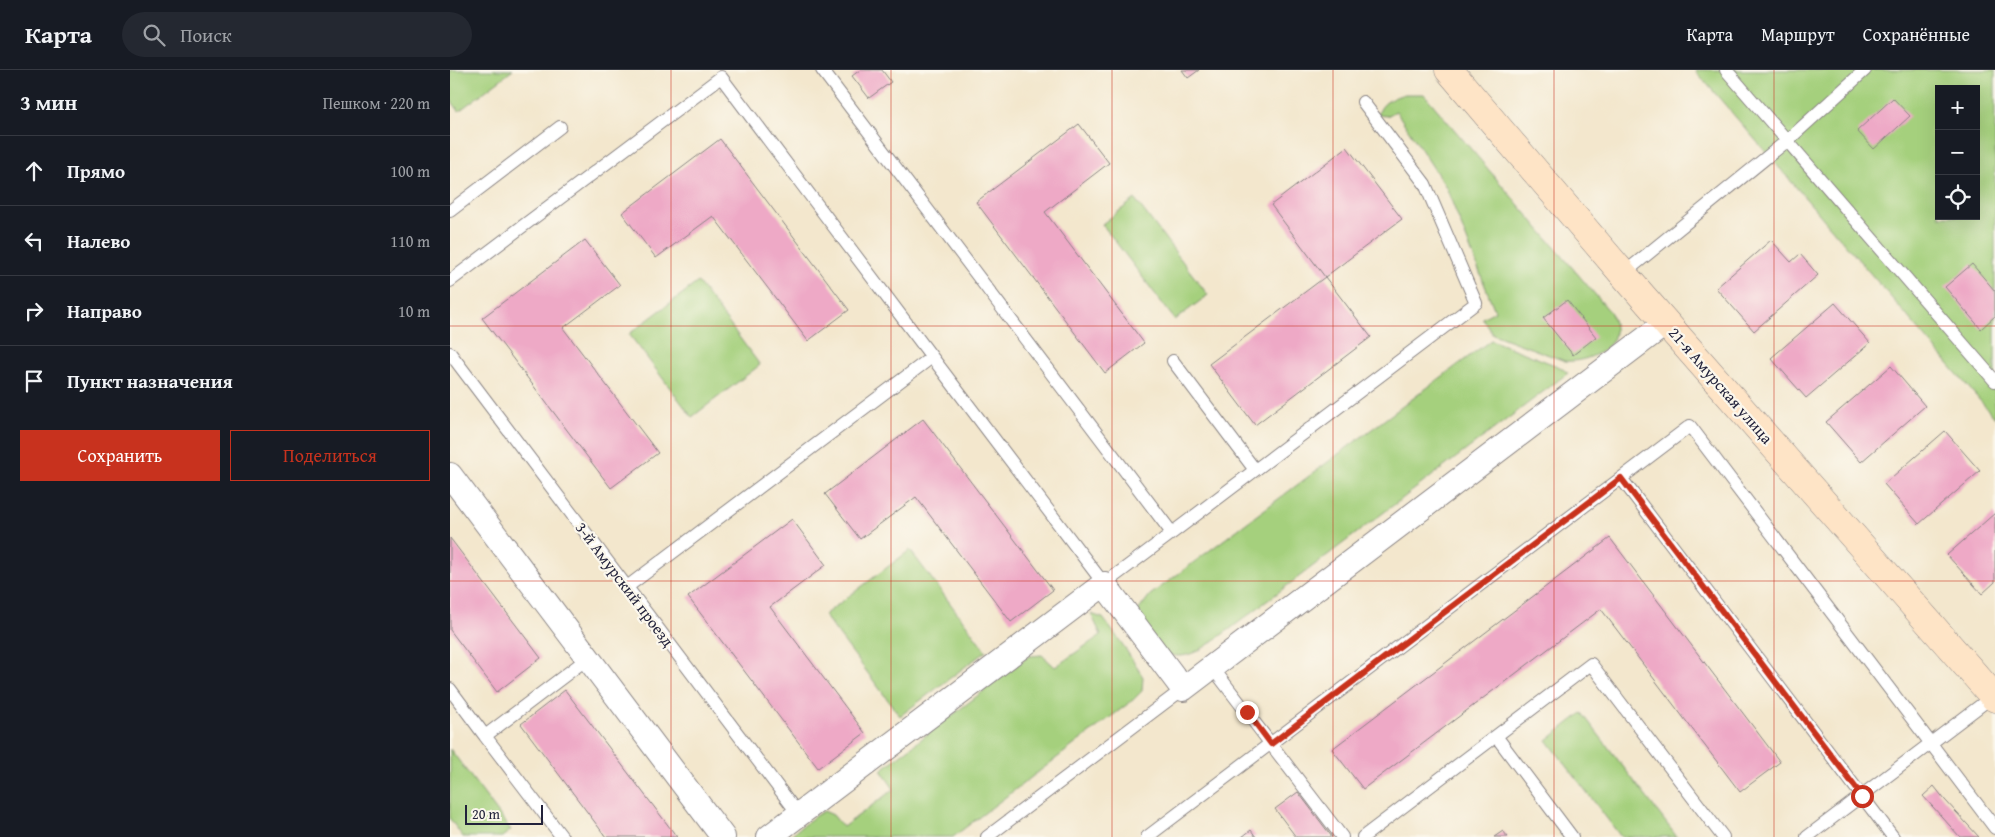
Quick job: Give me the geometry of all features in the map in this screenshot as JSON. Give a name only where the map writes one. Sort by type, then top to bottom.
[{"type":"main road","name":"21-я Амурская улица","points":[[1449,70],[1623,274],[1994,697]]},
{"type":"street","points":[[769,837],[1104,584],[1183,689],[1666,323]]},
{"type":"street","points":[[450,475],[724,837]]},
{"type":"lane","points":[[822,70],[1172,533]]},
{"type":"lane","points":[[1726,70],[1995,381]]},
{"type":"lane","points":[[1623,274],[1788,140],[1865,70]]},
{"type":"lane","points":[[450,281],[725,74],[932,357],[1104,584],[1476,303],[1425,184],[1363,102]]},
{"type":"lane","points":[[450,211],[560,127]]},
{"type":"lane","name":"3-й Амурский проезд","points":[[450,353],[799,814]]},
{"type":"lane","points":[[627,587],[932,357]]},
{"type":"lane","points":[[1173,361],[1255,470]]},
{"type":"lane","points":[[1147,837],[1690,426],[1995,828]]},
{"type":"lane","points":[[1621,478],[1893,837]]},
{"type":"lane","points":[[485,736],[588,658]]},
{"type":"lane","points":[[1363,837],[1591,664],[1723,837]]},
{"type":"lane","points":[[1212,667],[1342,837]]},
{"type":"lane","points":[[450,689],[562,837]]},
{"type":"lane","points":[[987,837],[1183,689]]},
{"type":"lane","points":[[1807,837],[1994,697]]},
{"type":"lane","points":[[1496,736],[1572,837]]},
{"type":"green space","points":[[450,70],[513,70],[459,111],[450,99]]},
{"type":"green space","points":[[1695,70],[1995,70],[1995,418]]},
{"type":"green space","points":[[1405,94],[1424,94],[1611,313],[1615,332],[1609,345],[1603,350],[1588,358],[1565,361],[1493,334],[1482,318],[1495,311],[1446,187],[1396,111],[1387,116],[1378,115],[1385,103]]},
{"type":"green space","points":[[1135,199],[1208,295],[1175,320],[1102,224]]},
{"type":"green space","points":[[698,282],[760,365],[692,417],[629,334]]},
{"type":"green space","points":[[1491,340],[1560,367],[1568,373],[1207,645],[1198,651],[1181,656],[1172,655],[1160,648],[1138,611],[1150,595]]},
{"type":"green space","points":[[910,550],[986,651],[900,716],[824,615]]},
{"type":"green space","points":[[1091,614],[1103,618],[1123,645],[1143,677],[1142,691],[1133,700],[953,837],[792,837],[792,834],[824,811],[833,815],[843,827],[894,789],[881,770],[1029,656],[1042,655],[1055,667],[1101,635]]},
{"type":"green space","points":[[1582,713],[1677,837],[1621,837],[1547,740]]},
{"type":"green space","points":[[450,749],[511,830],[502,837],[463,837],[450,819]]},
{"type":"building","points":[[860,70],[882,70],[891,82],[869,98],[852,76]]},
{"type":"building","points":[[1182,70],[1199,70],[1188,78]]},
{"type":"building","points":[[1893,98],[1910,116],[1874,149],[1857,131]]},
{"type":"building","points":[[1079,124],[1109,163],[1045,212],[1144,343],[1105,373],[976,202]]},
{"type":"building","points":[[720,139],[849,310],[808,341],[713,216],[656,258],[622,213]]},
{"type":"building","points":[[1347,147],[1402,219],[1325,277],[1271,205]]},
{"type":"building","points":[[585,240],[620,285],[563,328],[658,453],[611,488],[482,318]]},
{"type":"building","points":[[1771,240],[1791,262],[1800,254],[1818,275],[1754,331],[1716,288]]},
{"type":"building","points":[[1972,264],[1995,291],[1995,316],[1981,329],[1945,287]]},
{"type":"building","points":[[1325,277],[1371,337],[1255,425],[1209,364]]},
{"type":"building","points":[[1567,300],[1596,337],[1573,355],[1543,318]]},
{"type":"building","points":[[1835,303],[1870,343],[1806,398],[1771,358]]},
{"type":"building","points":[[1891,366],[1925,406],[1861,462],[1826,422]]},
{"type":"building","points":[[923,419],[1053,590],[1011,622],[916,497],[860,539],[825,494]]},
{"type":"building","points":[[1945,431],[1980,471],[1919,524],[1884,484]]},
{"type":"building","points":[[1995,513],[1995,582],[1982,594],[1947,555]]},
{"type":"building","points":[[792,519],[826,565],[770,607],[865,733],[818,768],[688,597]]},
{"type":"building","points":[[450,538],[541,658],[497,692],[450,630]]},
{"type":"building","points":[[1610,538],[1780,762],[1740,792],[1601,609],[1363,789],[1332,749]]},
{"type":"building","points":[[565,690],[677,837],[606,837],[521,724]]},
{"type":"building","points":[[1934,786],[1979,837],[1960,837],[1923,796]]},
{"type":"building","points":[[1298,792],[1332,837],[1296,837],[1275,809]]},
{"type":"building","points":[[1251,830],[1256,837],[1242,837]]},
{"type":"building","points":[[1503,831],[1508,837],[1494,837]]},
{"type":"route","points":[[1247,712],[1271,744],[1621,478],[1862,796]]}]
